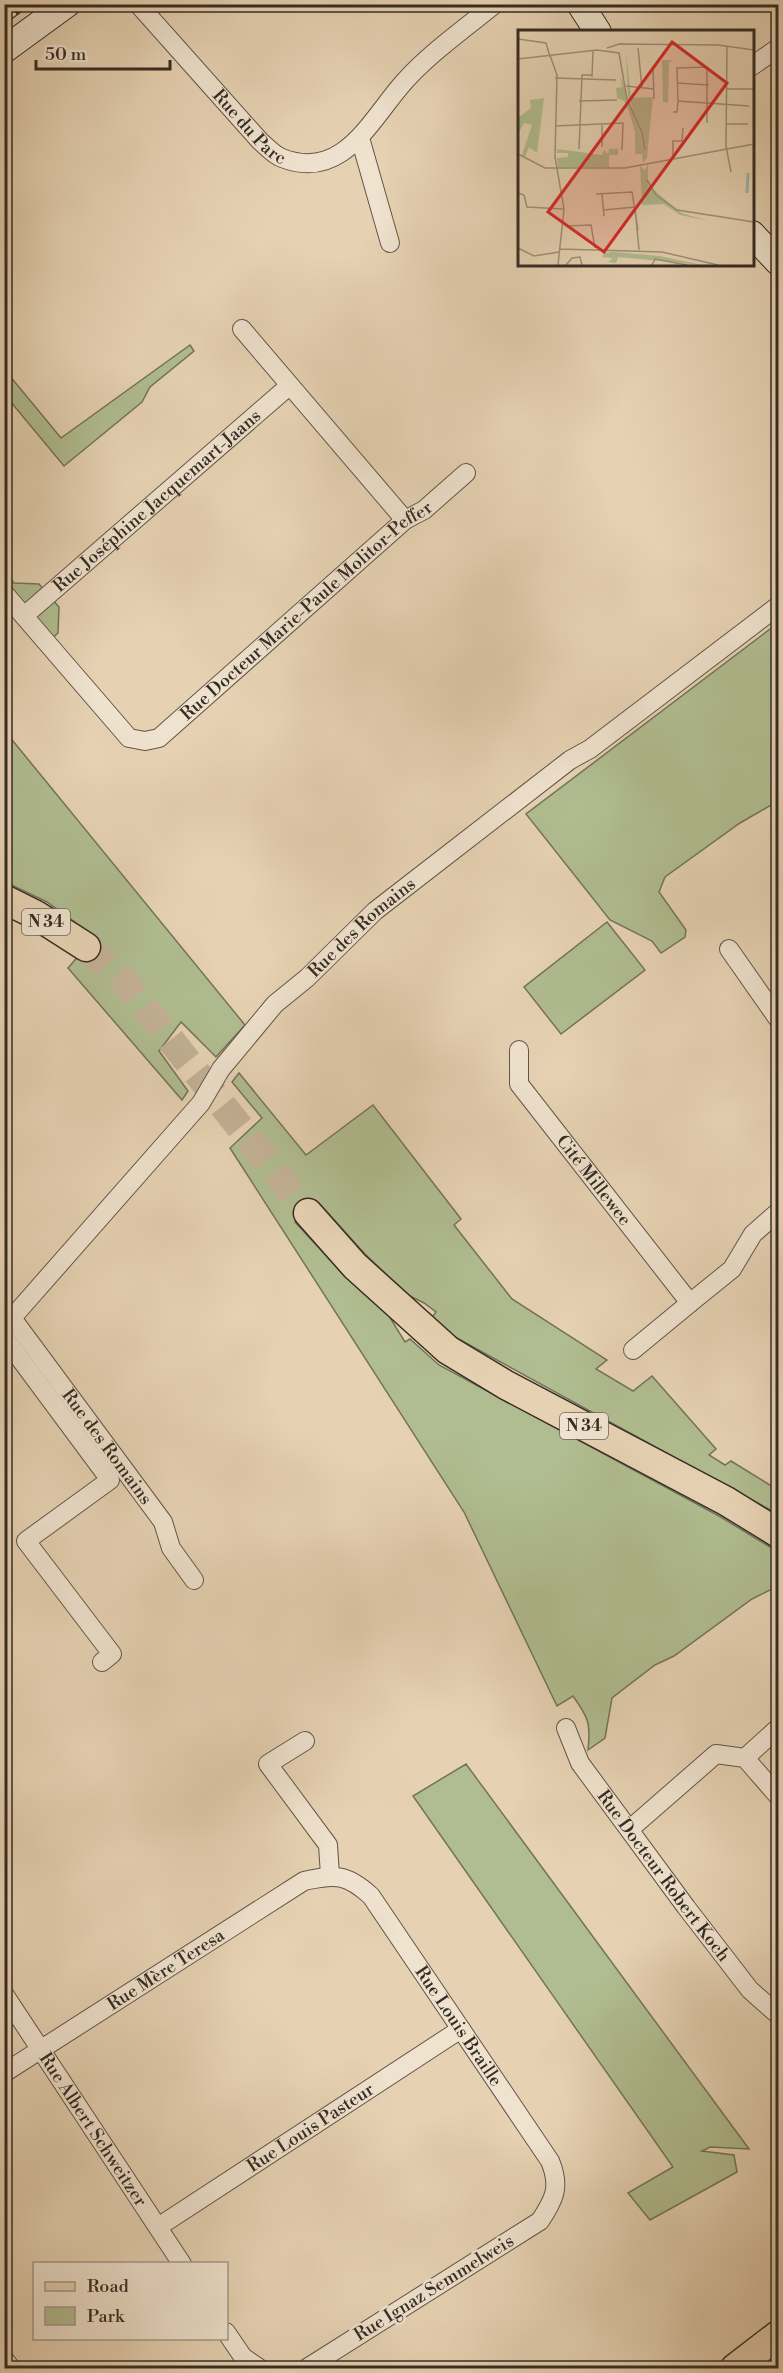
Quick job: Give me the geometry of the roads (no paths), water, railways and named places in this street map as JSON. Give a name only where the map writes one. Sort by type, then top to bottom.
[{"type":"main road","name":"N 34","points":[[4,899],[36,915],[86,947]]},
{"type":"main road","name":"N 34","points":[[308,1213],[355,1266],[448,1350],[506,1385],[726,1501],[778,1533]]},
{"type":"main road","points":[[735,2368],[778,2336]]},
{"type":"street","points":[[4,50],[67,4]]},
{"type":"street","name":"Rue du Parc","points":[[138,4],[260,141],[280,158],[308,164],[333,158],[360,138],[405,81],[495,4]]},
{"type":"street","points":[[580,4],[597,30]]},
{"type":"street","points":[[753,65],[778,48]]},
{"type":"street","points":[[360,138],[390,243]]},
{"type":"street","points":[[753,235],[778,262]]},
{"type":"street","points":[[242,329],[405,520]]},
{"type":"street","name":"Rue Joséphine Jacquemart-Jaans","points":[[24,616],[290,386]]},
{"type":"street","name":"Rue Docteur Marie-Paule Molitor-Peffer","points":[[24,616],[129,738],[145,741],[159,738],[405,520],[424,510],[466,474]]},
{"type":"street","points":[[4,593],[24,616]]},
{"type":"street","name":"Rue des Romains","points":[[194,1580],[171,1548],[163,1522],[8,1323],[201,1103],[221,1069],[275,1004],[307,978],[375,911],[570,760],[590,749],[778,606]]},
{"type":"street","points":[[4,614],[24,616]]},
{"type":"street","points":[[729,950],[778,1019]]},
{"type":"street","name":"Cité Millewee","points":[[519,1050],[519,1084],[690,1303]]},
{"type":"street","points":[[633,1350],[732,1269],[753,1234],[778,1212]]},
{"type":"street","points":[[4,1337],[110,1480],[26,1541],[112,1654],[102,1662]]},
{"type":"street","name":"Rue Docteur Robert Koch","points":[[566,1728],[580,1763],[750,1990],[776,2013]]},
{"type":"street","points":[[745,1758],[778,1728]]},
{"type":"street","points":[[305,1741],[268,1764],[328,1845],[330,1875]]},
{"type":"street","points":[[630,1829],[716,1754],[745,1758],[778,1796]]},
{"type":"street","name":"Rue Louis Braille","points":[[330,1875],[348,1878],[371,1896],[550,2161],[557,2176],[553,2201]]},
{"type":"street","name":"Rue Mère Teresa","points":[[4,2073],[304,1881],[330,1875]]},
{"type":"street","name":"Rue Albert Schweitzer","points":[[4,1994],[181,2262]]},
{"type":"street","name":"Rue Louis Pasteur","points":[[158,2227],[461,2029]]},
{"type":"street","name":"Rue Ignaz Semmelweis","points":[[307,2368],[540,2222],[553,2201]]},
{"type":"street","points":[[228,2335],[243,2357],[259,2368]]},
{"type":"street","points":[[4,2359],[11,2368]]},
{"type":"tunnel","points":[[86,947],[124,981],[308,1213]]},
{"type":"railway","points":[[4,9],[10,4]]},
{"type":"railway","points":[[4,21],[27,4]]}]
